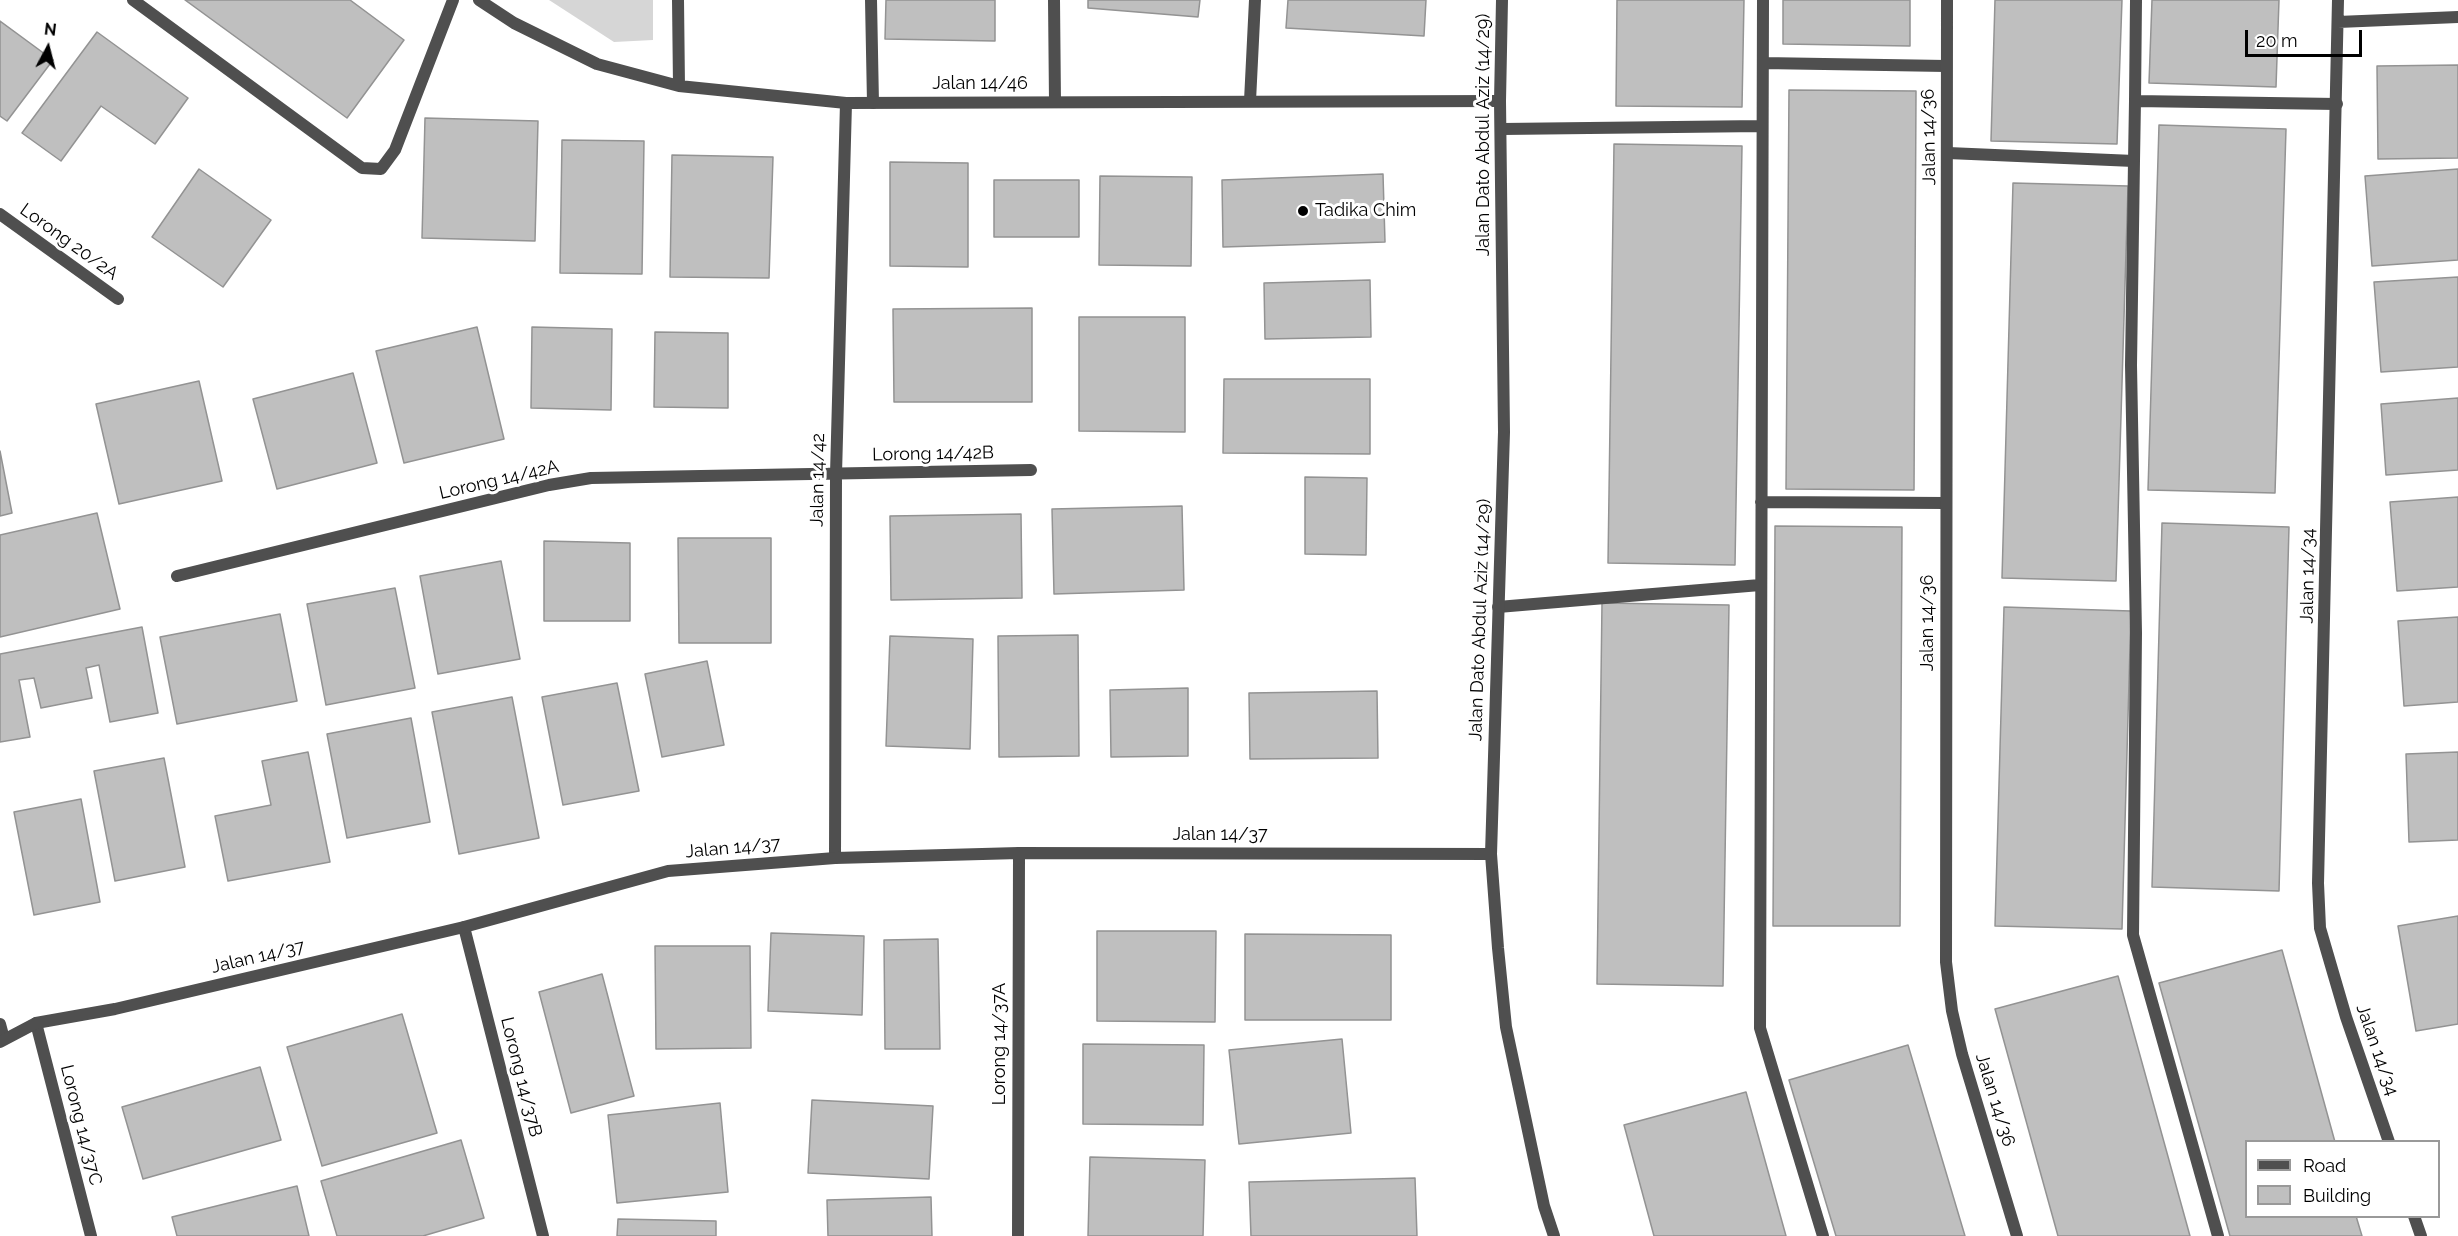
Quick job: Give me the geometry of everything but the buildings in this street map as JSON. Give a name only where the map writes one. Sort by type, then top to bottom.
[{"type":"street","points":[[133,0],[362,168],[381,169],[395,150],[453,0]]},
{"type":"street","name":"Jalan 14/46","points":[[479,0],[514,23],[597,64],[679,86],[846,103],[1500,101]]},
{"type":"street","points":[[678,0],[679,86]]},
{"type":"street","points":[[871,0],[873,103]]},
{"type":"street","points":[[1054,0],[1055,102]]},
{"type":"street","points":[[1250,101],[1255,0]]},
{"type":"street","name":"Jalan Dato Abdul Aziz (14/29)","points":[[1502,0],[1500,101],[1504,432],[1491,854],[1506,1027],[1544,1206],[1554,1236]]},
{"type":"street","points":[[1763,0],[1760,1028],[1823,1236]]},
{"type":"street","name":"Jalan 14/36","points":[[1947,0],[1946,962],[1952,1011],[1962,1054],[2017,1236]]},
{"type":"street","points":[[2136,0],[2131,364],[2136,633],[2133,935],[2218,1236]]},
{"type":"street","name":"Jalan 14/34","points":[[2338,0],[2318,883],[2320,928],[2343,1006],[2388,1140]]},
{"type":"street","points":[[2338,22],[2458,16]]},
{"type":"street","points":[[1763,63],[1946,66]]},
{"type":"street","points":[[2135,101],[2337,104]]},
{"type":"street","name":"Jalan 14/42","points":[[835,858],[836,474],[846,103]]},
{"type":"street","points":[[1502,129],[1762,126]]},
{"type":"street","points":[[1948,153],[2134,161]]},
{"type":"street","name":"Lorong 20/2A","points":[[0,214],[118,299]]},
{"type":"street","name":"Lorong 14/42B","points":[[836,474],[1031,470]]},
{"type":"street","name":"Lorong 14/42A","points":[[177,576],[549,485],[591,478],[836,474]]},
{"type":"street","points":[[1761,502],[1946,503]]},
{"type":"street","points":[[1498,608],[1760,585]]},
{"type":"street","name":"Jalan 14/37","points":[[2,1040],[36,1023],[115,1009],[464,927],[668,871],[835,858],[1019,853],[1491,854]]},
{"type":"street","name":"Lorong 14/37A","points":[[1018,1236],[1019,853]]},
{"type":"street","name":"Lorong 14/37B","points":[[464,927],[543,1236]]},
{"type":"street","name":"Lorong 14/37C","points":[[36,1023],[91,1236]]},
{"type":"street","points":[[0,1024],[2,1040]]},
{"type":"street","points":[[2415,1218],[2421,1236]]},
{"type":"shaded area","points":[[549,0],[653,0],[653,40],[614,42]]},
{"type":"place","name":"Tadika Chim","points":[[1303,211]]}]
